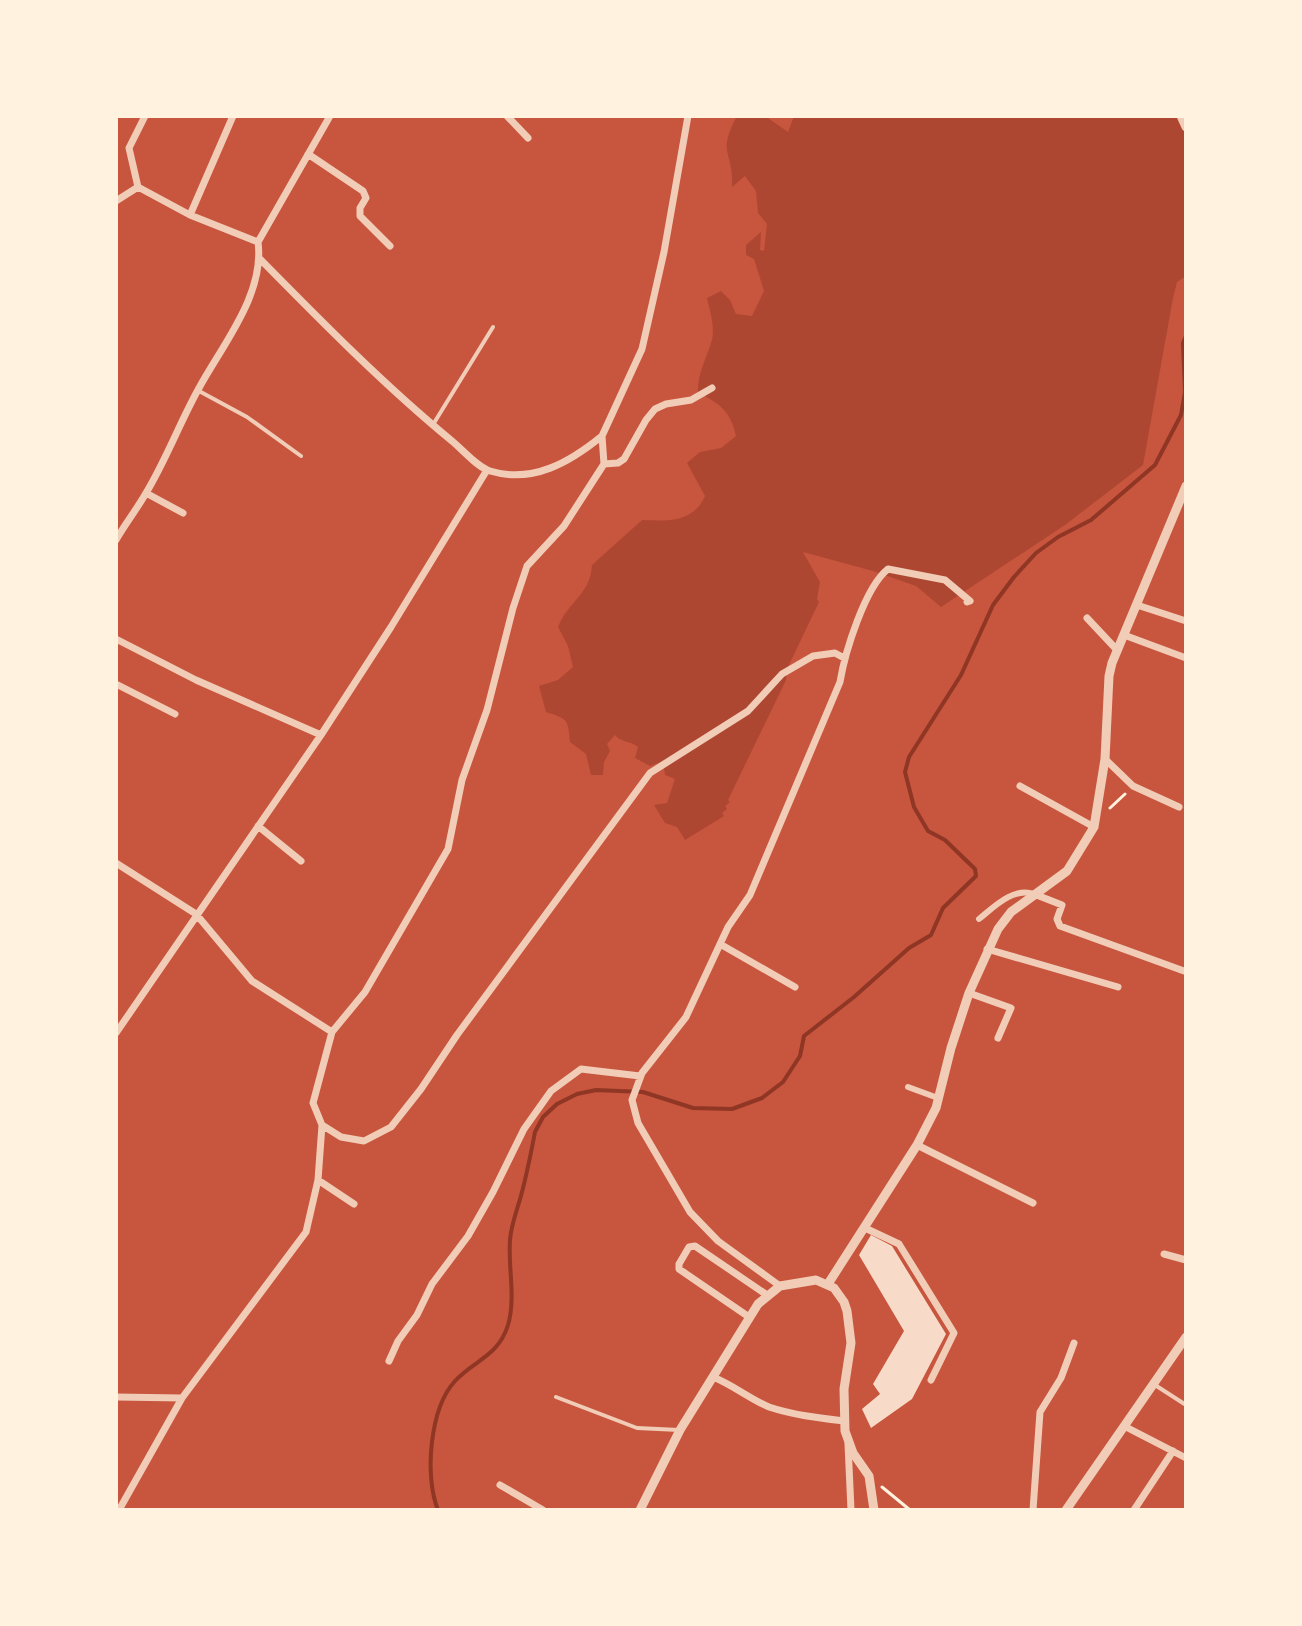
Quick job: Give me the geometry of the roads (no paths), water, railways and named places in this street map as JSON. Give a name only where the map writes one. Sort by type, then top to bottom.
[{"type":"street","points":[[145,116],[130,140],[129,148],[138,187],[190,215],[258,242]]},
{"type":"street","points":[[190,215],[233,116]]},
{"type":"street","points":[[116,540],[146,493],[244,308],[254,286],[260,259],[258,242],[330,116]]},
{"type":"street","points":[[507,116],[528,138]]},
{"type":"street","points":[[260,259],[357,356],[487,470],[519,475],[546,471],[576,458],[602,436],[642,349],[664,252],[688,116]]},
{"type":"street","points":[[1181,116],[1186,127]]},
{"type":"street","points":[[308,154],[363,191],[366,198],[360,208],[360,216],[390,246]]},
{"type":"street","points":[[116,201],[138,187]]},
{"type":"street","points":[[604,464],[618,463],[624,459],[655,409],[691,400],[712,388]]},
{"type":"street","points":[[119,1510],[182,1398],[306,1232],[318,1180],[322,1125],[313,1103],[332,1032],[365,992],[448,849],[462,780],[487,710],[527,566],[564,526],[604,464],[602,436]]},
{"type":"street","points":[[116,1033],[321,735],[487,470]]},
{"type":"street","points":[[828,1284],[917,1145],[938,1098],[969,993],[998,929],[1011,912],[1067,871],[1087,843],[1094,827],[1105,759],[1109,676],[1186,486]]},
{"type":"street","points":[[146,493],[183,513]]},
{"type":"street","points":[[116,518],[126,523]]},
{"type":"street","points":[[780,1286],[718,1241],[690,1212],[638,1123],[632,1100],[640,1078],[686,1017],[728,927],[750,895],[840,682],[844,658],[876,579],[888,569],[945,580],[970,601],[967,602]]},
{"type":"street","points":[[1137,605],[1186,621]]},
{"type":"street","points":[[1087,618],[1117,650]]},
{"type":"street","points":[[1124,635],[1186,658]]},
{"type":"street","points":[[116,639],[196,680],[321,735]]},
{"type":"street","points":[[322,1125],[341,1137],[364,1141],[391,1127],[650,773],[748,711],[782,674],[813,656],[835,653],[844,658]]},
{"type":"street","points":[[116,684],[175,714]]},
{"type":"street","points":[[1105,759],[1133,786],[1179,807]]},
{"type":"street","points":[[1020,786],[1094,827]]},
{"type":"street","points":[[258,826],[301,861]]},
{"type":"street","points":[[116,863],[196,914],[252,981],[332,1032]]},
{"type":"street","points":[[979,919],[1007,897],[1028,892],[1062,905],[1057,919],[1060,926],[1184,971]]},
{"type":"street","points":[[720,944],[795,987]]},
{"type":"street","points":[[987,949],[1118,987]]},
{"type":"street","points":[[969,993],[1011,1008],[998,1038]]},
{"type":"street","points":[[389,1361],[432,1284],[468,1236],[524,1129],[551,1091],[581,1069],[640,1078]]},
{"type":"street","points":[[908,1087],[938,1098]]},
{"type":"street","points":[[917,1145],[1033,1203]]},
{"type":"street","points":[[318,1180],[354,1204]]},
{"type":"street","points":[[865,1228],[899,1244],[954,1333],[931,1380]]},
{"type":"street","points":[[749,1317],[679,1269],[689,1247],[695,1246],[767,1295]]},
{"type":"street","points":[[1164,1254],[1186,1260]]},
{"type":"street","points":[[640,1510],[680,1430],[749,1317],[767,1295],[780,1286],[816,1280],[828,1284],[840,1294],[849,1320],[851,1343],[844,1389],[844,1421],[848,1440],[851,1510]]},
{"type":"street","points":[[1066,1510],[1186,1337]]},
{"type":"street","points":[[1033,1510],[1040,1412],[1061,1378],[1074,1343]]},
{"type":"street","points":[[713,1377],[768,1406],[810,1417],[844,1421]]},
{"type":"street","points":[[116,1397],[182,1398]]},
{"type":"street","points":[[1124,1426],[1186,1458]]},
{"type":"street","points":[[848,1440],[869,1476],[874,1510]]},
{"type":"street","points":[[1134,1510],[1173,1451]]},
{"type":"street","points":[[500,1485],[543,1510]]},
{"type":"lane","points":[[433,425],[493,327]]},
{"type":"lane","points":[[198,391],[247,417],[301,456]]},
{"type":"lane","points":[[1153,1384],[1186,1405]]},
{"type":"lane","points":[[556,1397],[637,1428],[680,1430]]},
{"type":"waterway","points":[[438,1510],[431,1479],[435,1425],[440,1408],[455,1381],[492,1351],[508,1325],[513,1222],[535,1132],[543,1117],[557,1104],[577,1094],[596,1090],[643,1092],[693,1108],[732,1109],[762,1098],[783,1082],[800,1056],[804,1036],[909,948],[931,935],[943,908],[976,876],[975,869],[945,840],[928,831],[914,807],[905,772],[909,757],[961,675],[993,605],[1014,577],[1036,553],[1058,537],[1091,520],[1155,465],[1181,415],[1185,392],[1183,343],[1186,336]]}]
